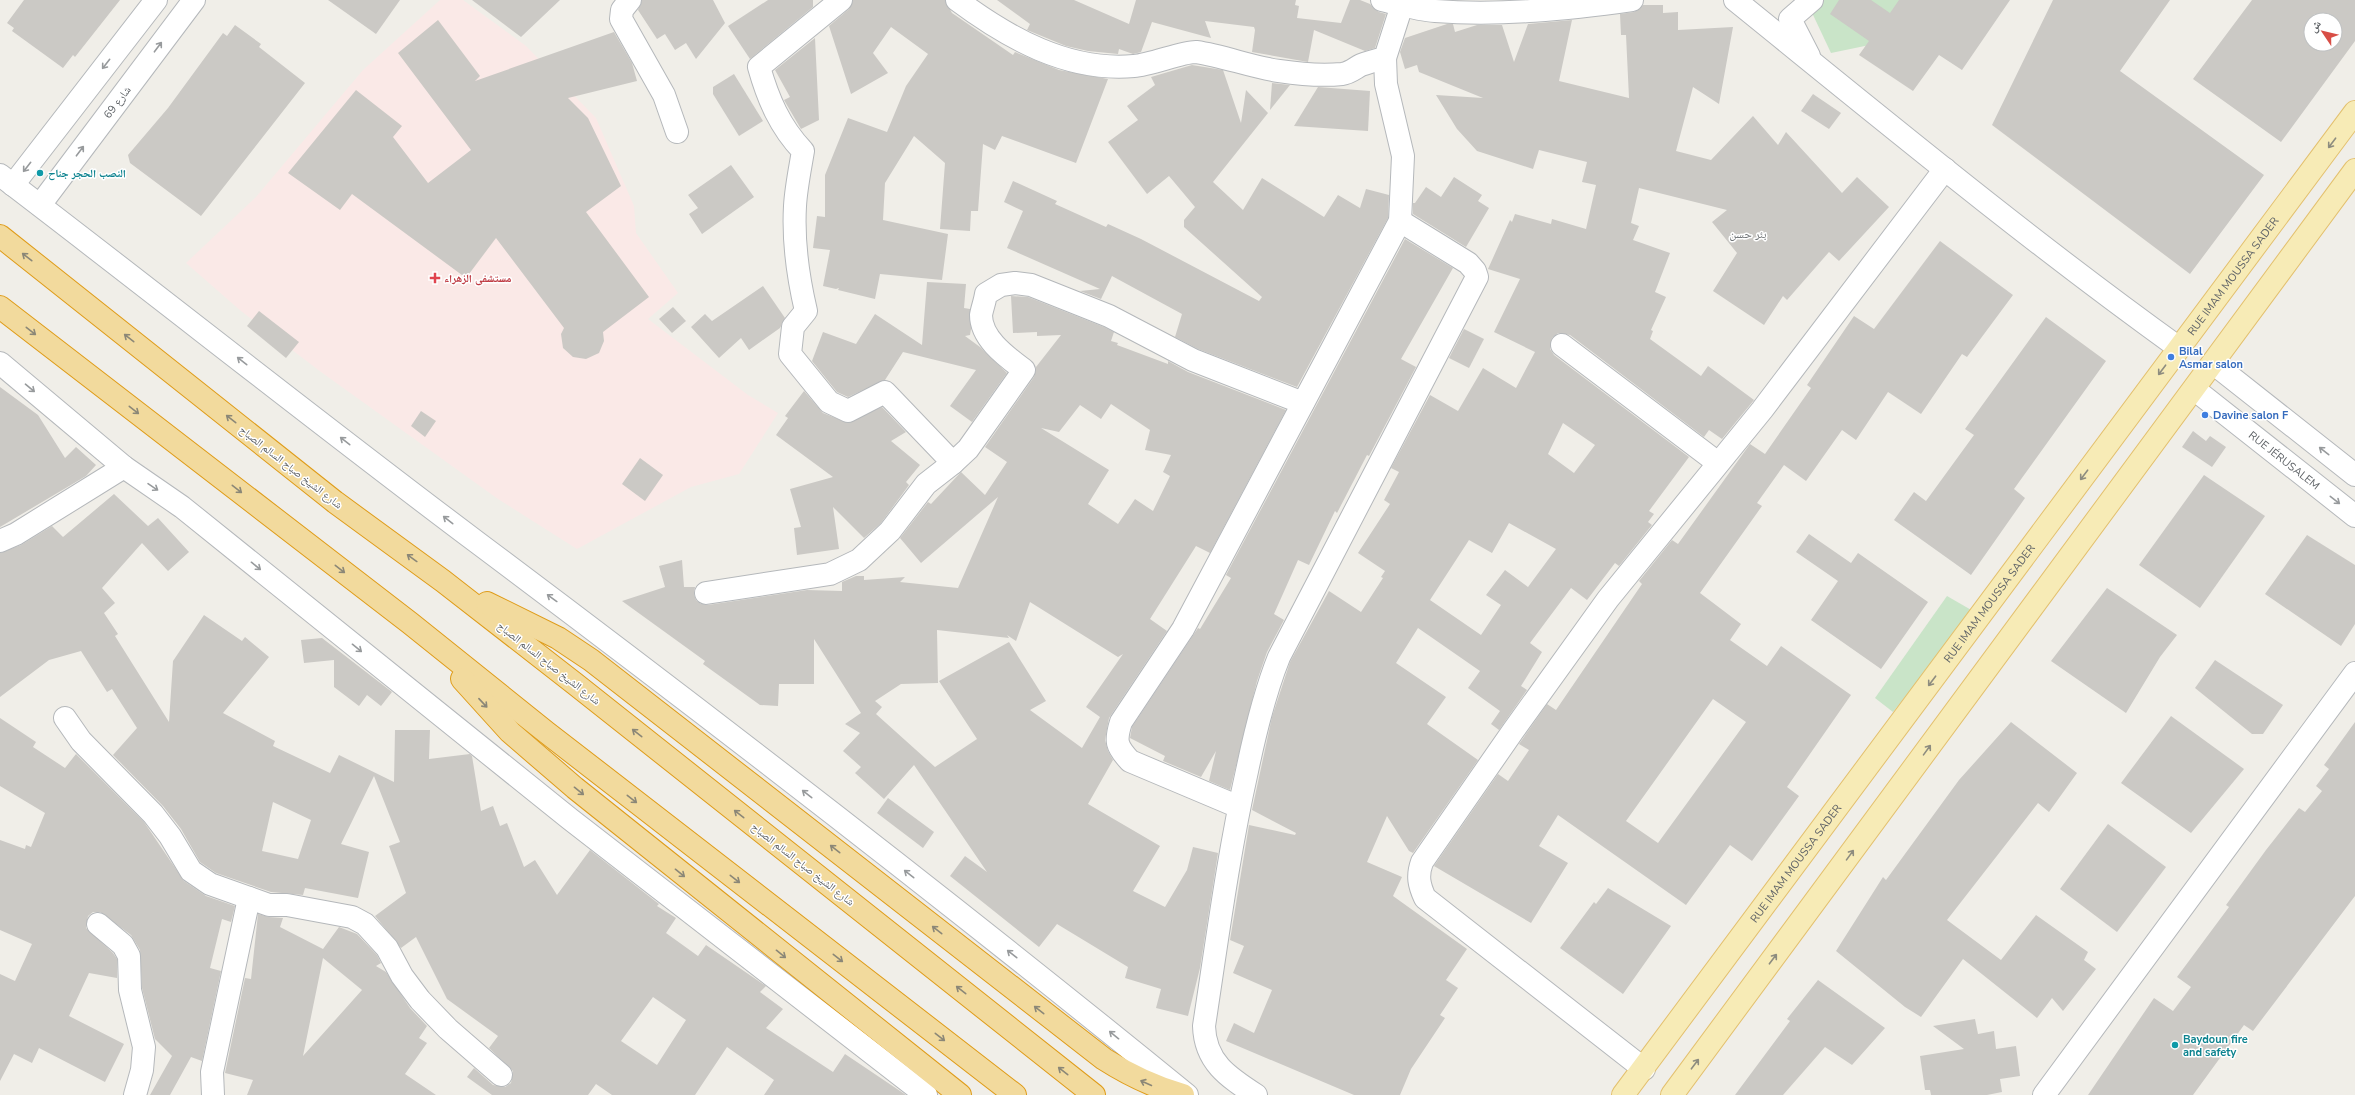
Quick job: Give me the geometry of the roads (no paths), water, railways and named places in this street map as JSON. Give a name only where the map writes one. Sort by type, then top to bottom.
[{"type":"highway","name":"شارع الشيخ صباح السالم الصباح","points":[[0,236],[335,502],[444,581],[574,683],[1094,1095]]},
{"type":"highway","points":[[0,307],[410,623],[546,732],[1015,1095]]},
{"type":"highway","points":[[444,581],[558,638],[591,660],[1104,1060],[1132,1077],[1158,1088],[1183,1095]]},
{"type":"highway","points":[[410,623],[510,732],[542,760],[960,1095]]},
{"type":"main road","name":"RUE IMAM MOUSSA SADER","points":[[1624,1095],[2355,112]]},
{"type":"main road","points":[[1674,1094],[2355,170]]},
{"type":"street","points":[[156,0],[7,180],[471,538],[731,734],[1064,994],[1187,1095]]},
{"type":"street","name":"شارع 69","points":[[40,204],[194,0]]},
{"type":"street","points":[[630,0],[622,10],[621,19],[664,95],[677,132]]},
{"type":"street","points":[[841,0],[759,67],[768,97],[787,134],[803,151],[795,206],[795,237],[799,282],[806,311],[793,327],[790,354],[829,402],[848,411],[885,392],[953,463]]},
{"type":"street","points":[[956,0],[1003,32],[1068,60],[1094,66],[1118,68],[1141,66],[1193,52],[1217,55],[1278,71],[1344,74],[1360,66],[1385,58]]},
{"type":"street","points":[[1239,807],[1130,760],[1120,750],[1116,738],[1120,722],[1183,629],[1400,221],[1402,156],[1386,84],[1385,58],[1392,2],[1434,11],[1504,12],[1586,6],[1632,0]]},
{"type":"street","points":[[1735,0],[1945,169],[2120,305],[2179,348]]},
{"type":"street","points":[[1812,0],[1790,19],[1814,64]]},
{"type":"street","points":[[1644,1069],[1425,898],[1419,885],[1418,873],[1422,862],[1608,599],[1762,410],[1945,169]]},
{"type":"street","points":[[1256,1095],[1230,1077],[1213,1060],[1204,1043],[1205,1019],[1239,807],[1255,732],[1269,682],[1279,657],[1477,277],[1468,263],[1400,221]]},
{"type":"street","points":[[706,593],[830,574],[859,560],[890,531],[926,484],[968,449],[1024,370],[1006,355],[983,329],[981,314],[986,294],[1001,285],[1015,283],[1031,285],[1109,316],[1194,360],[1303,403]]},
{"type":"street","points":[[1562,345],[1718,463]]},
{"type":"street","points":[[0,363],[124,467],[182,507],[570,819],[926,1095]]},
{"type":"street","points":[[2214,363],[2355,475]]},
{"type":"street","name":"RUE JÉRUSALEM","points":[[2194,389],[2355,516]]},
{"type":"street","points":[[0,541],[16,534],[124,467]]},
{"type":"street","points":[[2044,1095],[2355,673]]},
{"type":"street","points":[[65,718],[81,741],[153,814],[178,847],[190,870],[210,884],[249,898],[270,904],[287,905],[352,917],[365,924],[387,948],[402,976],[420,1000],[448,1029],[501,1075]]},
{"type":"street","points":[[213,1095],[212,1072],[249,898]]},
{"type":"street","points":[[98,924],[119,941],[129,956],[130,990],[144,1047],[142,1070],[134,1095]]},
{"type":"place","name":"النصب الحجر جناح","points":[[40,173]]},
{"type":"place","name":"مستشفى الزهراء","points":[[435,278]]},
{"type":"place","name":"Bilal Asmar salon","points":[[2171,357]]},
{"type":"place","name":"Davine salon F","points":[[2205,415]]},
{"type":"place","name":"Baydoun fire and safety","points":[[2175,1045]]},
{"type":"district","name":"بئر حسن","points":[[1748,234]]}]
